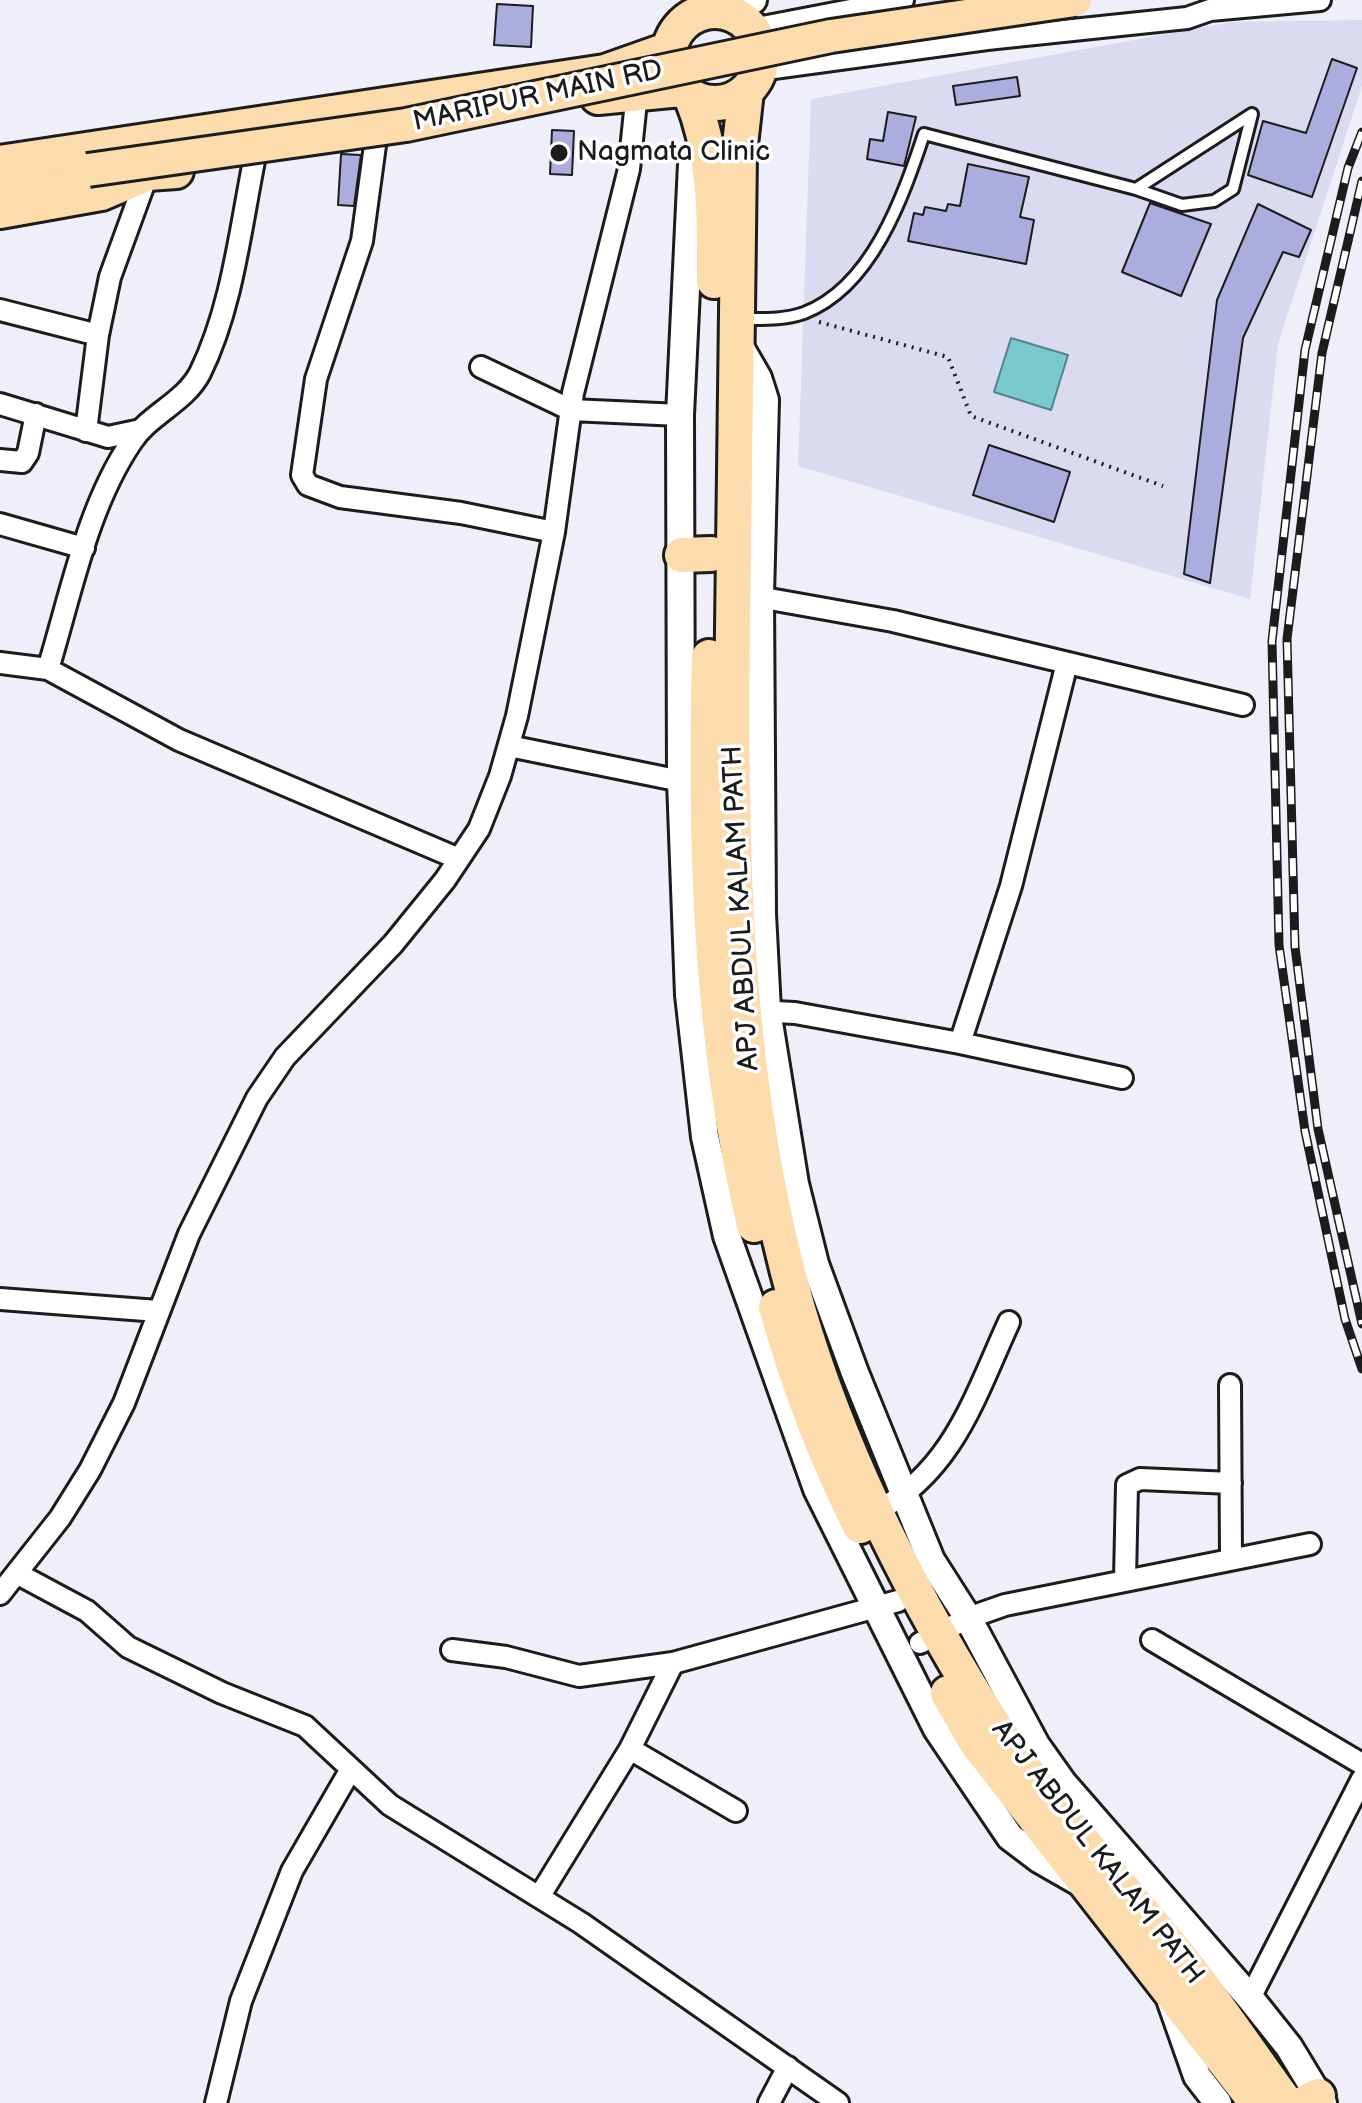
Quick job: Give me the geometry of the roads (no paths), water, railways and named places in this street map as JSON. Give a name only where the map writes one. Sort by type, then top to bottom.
[{"type":"highway","points":[[0,211],[101,193],[148,173],[254,161],[637,92],[686,92],[710,103],[729,101],[753,80],[760,46],[733,9],[690,18],[677,31],[670,49],[671,70],[686,92]]},
{"type":"highway","points":[[0,163],[605,72],[670,49]]},
{"type":"highway","name":"APJ ABDUL KALAM PATH","points":[[753,80],[739,154],[737,330],[747,595],[734,788],[729,1003],[734,1143],[789,1355],[886,1605],[943,1631],[1013,1753],[1077,1815],[1184,1993],[1257,2103]]},
{"type":"highway","name":"APJ ABDUL KALAM PATH","points":[[686,92],[705,135],[713,193],[714,245],[696,555],[695,781],[710,916],[752,1094],[781,1182],[799,1312],[844,1436],[892,1503],[943,1631],[976,1742],[1091,1889],[1184,1993],[1308,2101]]},
{"type":"main road","name":"MARIPUR MAIN RD","points":[[0,188],[88,170],[406,125],[831,36],[1075,0]]},
{"type":"street","points":[[733,9],[903,0]]},
{"type":"street","points":[[753,80],[987,39],[1187,18],[1210,5],[1320,0]]},
{"type":"street","points":[[0,1594],[60,1518],[90,1470],[124,1403],[189,1234],[257,1098],[285,1057],[393,944],[479,829],[509,746],[554,532],[571,410],[629,169],[637,92]]},
{"type":"street","points":[[696,555],[680,415],[692,164],[705,135]]},
{"type":"street","points":[[376,138],[362,241],[316,379],[302,475],[308,485],[340,497],[461,513],[554,532]]},
{"type":"street","points":[[48,669],[84,548],[108,482],[141,430],[188,390],[208,354],[220,323],[254,161]]},
{"type":"street","points":[[86,431],[98,335],[110,277],[148,173]]},
{"type":"street","points":[[0,310],[98,335]]},
{"type":"street","points":[[481,367],[571,410],[680,415]]},
{"type":"street","points":[[0,404],[108,437],[141,430]]},
{"type":"street","points":[[0,460],[22,462],[28,453],[36,414]]},
{"type":"street","points":[[0,524],[84,548]]},
{"type":"street","points":[[747,595],[893,621],[1243,705]]},
{"type":"street","points":[[0,663],[48,669],[179,740],[459,859]]},
{"type":"street","points":[[960,1043],[1011,886],[1067,663]]},
{"type":"street","points":[[509,746],[695,781]]},
{"type":"street","points":[[729,1003],[960,1043],[1122,1078]]},
{"type":"street","points":[[0,1299],[158,1311]]},
{"type":"street","points":[[892,1503],[934,1470],[967,1415],[1009,1322]]},
{"type":"street","points":[[1230,1385],[1231,1559]]},
{"type":"street","points":[[1125,1579],[1127,1485],[1140,1479],[1231,1483]]},
{"type":"street","points":[[943,1631],[1005,1605],[1310,1544]]},
{"type":"street","points":[[18,1574],[87,1611],[128,1647],[222,1693],[305,1726],[390,1805],[539,1897],[838,2103]]},
{"type":"street","points":[[452,1650],[506,1657],[579,1676],[673,1663],[886,1605],[937,1729],[1010,1837],[1039,1859],[1091,1889]]},
{"type":"street","points":[[1152,1640],[1362,1764]]},
{"type":"street","points":[[539,1897],[630,1749],[673,1663]]},
{"type":"street","points":[[630,1749],[736,1811]]},
{"type":"street","points":[[216,2103],[241,2001],[292,1871],[351,1769]]},
{"type":"street","points":[[1250,1998],[1362,1779]]},
{"type":"street","points":[[1077,1815],[1250,1998],[1289,2047],[1308,2101]]},
{"type":"street","points":[[1184,1993],[1197,2076],[1218,2103]]},
{"type":"street","points":[[769,2103],[788,2067]]},
{"type":"lane","points":[[737,330],[803,313],[826,302],[851,278],[872,252],[903,190],[924,134],[1136,189],[1182,205],[1214,201],[1233,189],[1252,114],[1136,189]]},
{"type":"water","points":[[1011,338],[1068,355],[1051,410],[994,392]]},
{"type":"railway","points":[[1362,132],[1348,168],[1305,350],[1272,641],[1279,945],[1305,1131],[1345,1319],[1362,1369]]},
{"type":"railway","points":[[1362,181],[1322,353],[1287,639],[1295,947],[1318,1129],[1362,1324]]},
{"type":"place","name":"Nagmata Clinic","points":[[559,153]]}]
